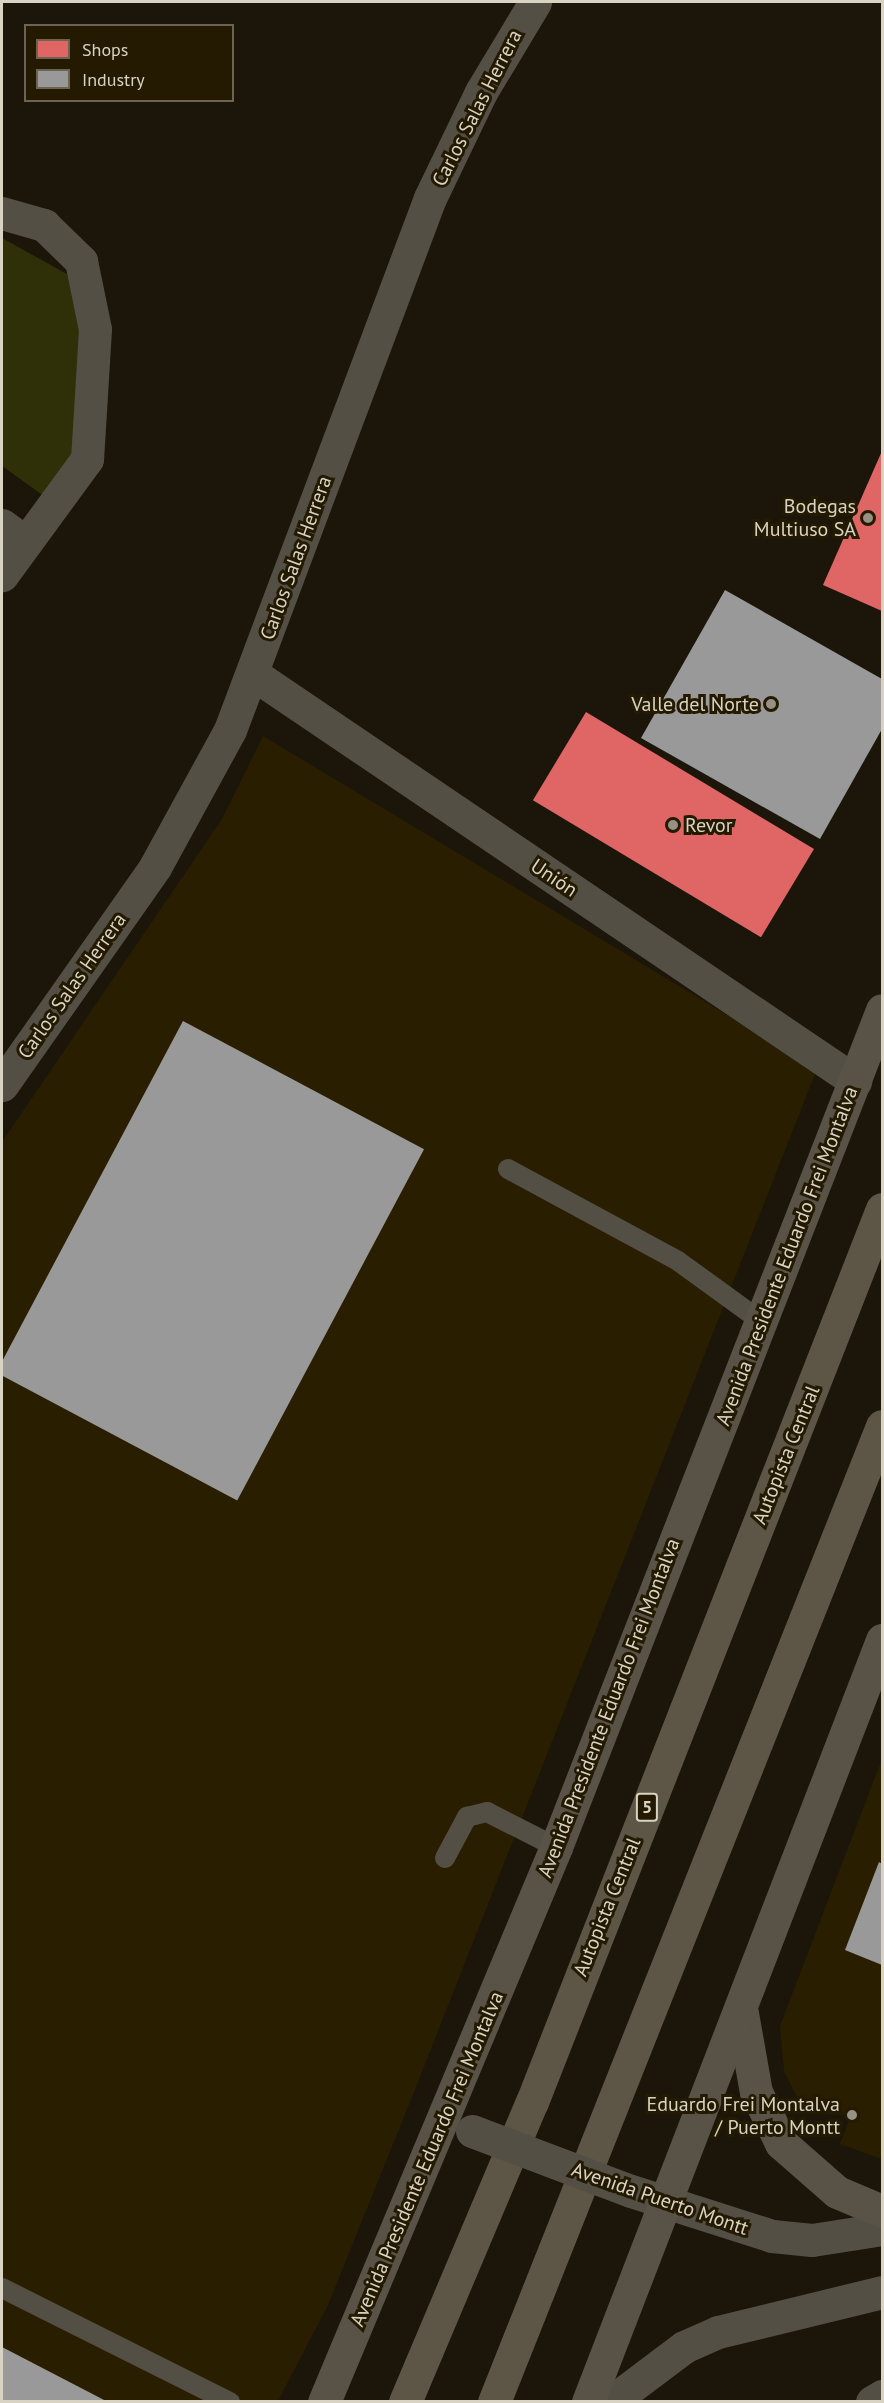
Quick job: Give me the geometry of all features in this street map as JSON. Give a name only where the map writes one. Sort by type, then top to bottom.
[{"type":"highway","name":"Autopista Central","points":[[405,2402],[532,2102],[882,1209]]},
{"type":"highway","points":[[494,2402],[882,1426]]},
{"type":"main road","name":"Avenida Presidente Eduardo Frei Montalva","points":[[324,2402],[458,2125],[556,1847],[882,1010]]},
{"type":"main road","points":[[588,2402],[882,1640]]},
{"type":"main road","points":[[741,2005],[750,2073],[781,2143],[837,2192],[882,2211]]},
{"type":"street","name":"Carlos Salas Herrera","points":[[2,1085],[155,867],[210,770],[253,675],[430,198],[481,92],[536,2]]},
{"type":"street","points":[[2,213],[45,225],[81,261],[95,328],[87,459],[13,534],[2,575]]},
{"type":"street","name":"Unión","points":[[253,675],[855,1081]]},
{"type":"street","name":"Avenida Puerto Montt","points":[[458,2125],[666,2204],[772,2236],[812,2240],[882,2229]]},
{"type":"street","points":[[611,2402],[684,2347],[718,2332],[882,2292]]},
{"type":"street","points":[[872,2402],[882,2396]]},
{"type":"lane","points":[[508,1169],[678,1262],[761,1321]]},
{"type":"lane","points":[[445,1858],[467,1817],[487,1812],[556,1847]]},
{"type":"lane","points":[[2,2288],[230,2402]]},
{"type":"shaded area","points":[[2,238],[67,274],[87,331],[81,444],[44,496],[2,466]]},
{"type":"shaded area","points":[[263,736],[817,1069],[328,2305],[278,2401],[2,2402],[2,1142],[222,819]]},
{"type":"shaded area","points":[[882,1759],[882,2159],[840,2144],[851,2115],[805,2113],[784,2071],[780,2026]]},
{"type":"building: Shops","name":"Bodegas Multiuso SA","points":[[882,451],[882,611],[823,585]]},
{"type":"building: Shops","name":"Revor","points":[[586,712],[814,849],[761,937],[533,800]]},
{"type":"building: Industry","name":"Valle del Norte","points":[[725,590],[882,679],[882,729],[820,839],[641,738]]},
{"type":"building: Industry","points":[[183,1021],[424,1149],[237,1501],[2,1376],[2,1361]]},
{"type":"building: Industry","points":[[879,1862],[882,1864],[882,1965],[845,1950]]},
{"type":"building: Industry","points":[[2,2347],[108,2402],[2,2402]]},
{"type":"place","name":"Bodegas Multiuso SA","points":[[868,518]]},
{"type":"place","name":"Valle del Norte","points":[[771,704]]},
{"type":"place","name":"Revor","points":[[673,825]]},
{"type":"place","name":"Eduardo Frei Montalva / Puerto Montt","points":[[852,2115]]}]
